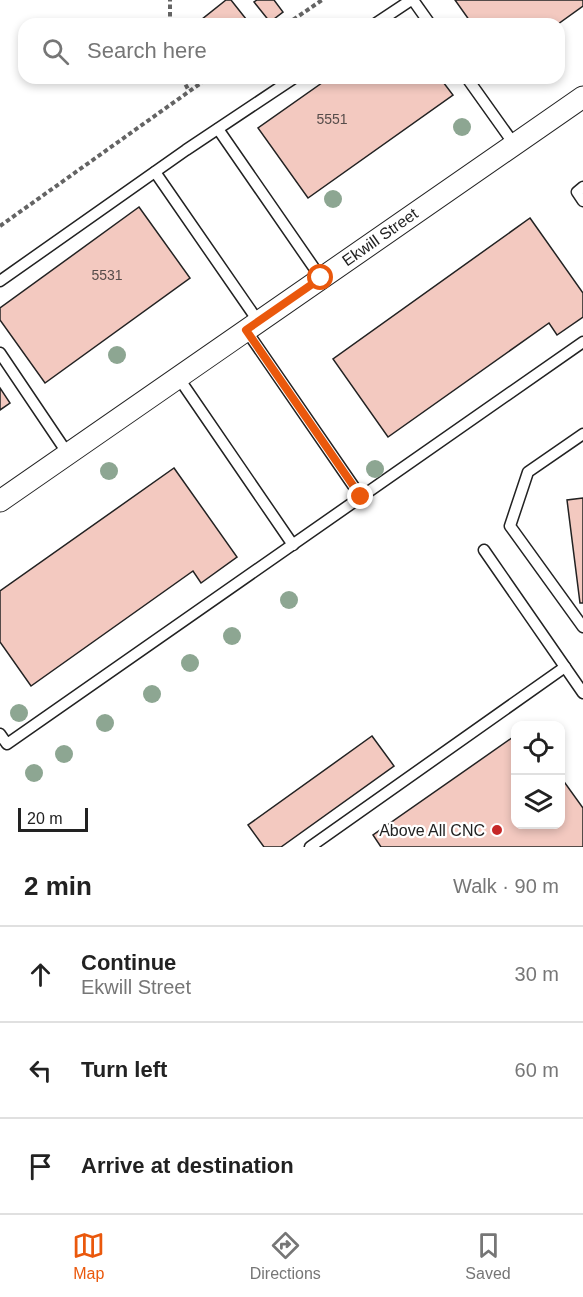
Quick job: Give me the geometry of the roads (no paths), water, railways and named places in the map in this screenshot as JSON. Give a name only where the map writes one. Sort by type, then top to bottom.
[{"type":"street","name":"Ekwill Street","points":[[0,501],[583,97]]},
{"type":"lane","points":[[384,18],[412,0],[426,18]]},
{"type":"lane","points":[[0,280],[285,84]]},
{"type":"lane","points":[[472,84],[514,144]]},
{"type":"lane","points":[[218,129],[321,278]]},
{"type":"lane","points":[[155,172],[361,497]]},
{"type":"lane","points":[[583,187],[577,192],[583,201]]},
{"type":"lane","points":[[0,734],[7,744],[583,342]]},
{"type":"lane","points":[[0,353],[68,453]]},
{"type":"lane","points":[[178,377],[293,545]]},
{"type":"lane","points":[[583,435],[528,472],[510,526],[583,627]]},
{"type":"lane","points":[[484,550],[583,693]]},
{"type":"lane","points":[[310,847],[565,667]]},
{"type":"place","name":"Above All CNC","points":[[497,830]]}]
